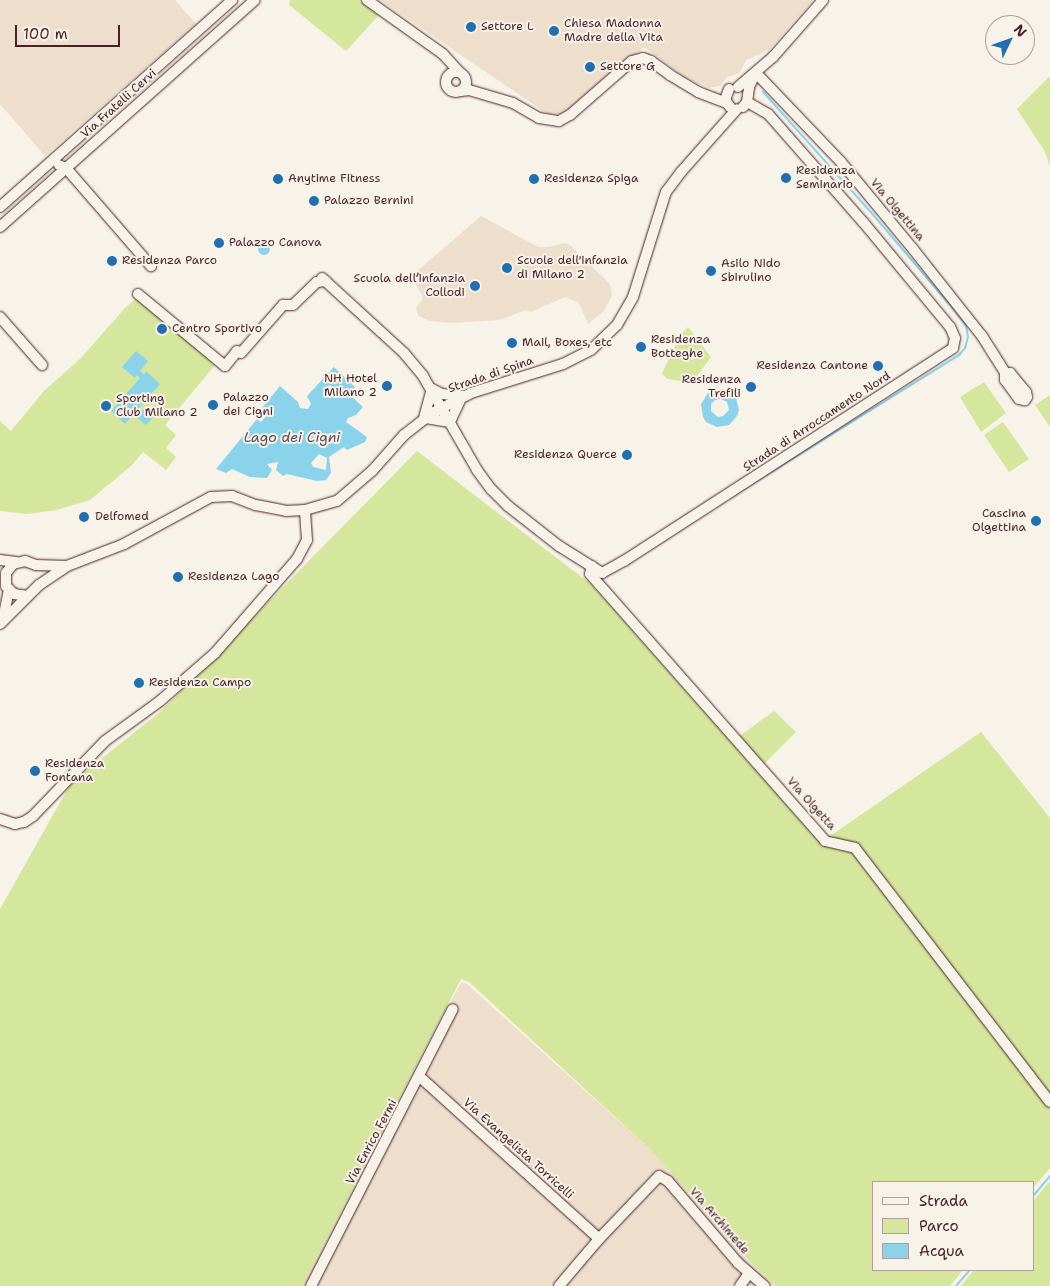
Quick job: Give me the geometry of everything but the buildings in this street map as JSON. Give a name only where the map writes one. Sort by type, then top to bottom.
[{"type":"street","name":"Via Fratelli Cervi","points":[[0,207],[232,0]]},
{"type":"street","name":"Via Fratelli Cervi","points":[[0,227],[255,0]]},
{"type":"street","points":[[367,0],[448,59],[454,73]]},
{"type":"street","points":[[731,106],[726,95],[733,88],[756,73],[786,44],[823,0]]},
{"type":"street","points":[[464,86],[473,91],[516,104],[544,120],[559,121],[570,115],[632,61],[641,58],[652,61],[670,76],[694,90],[731,106],[744,106],[756,73]]},
{"type":"street","points":[[454,73],[465,76],[464,86]]},
{"type":"street","points":[[454,73],[445,82],[447,88],[454,92],[464,86]]},
{"type":"street","name":"Via Olgettina","points":[[756,73],[841,162],[982,336],[1006,374]]},
{"type":"street","points":[[694,90],[715,93],[733,88],[744,89],[747,99]]},
{"type":"street","name":"Strada di Arroccamento Nord","points":[[138,294],[224,366],[237,350],[240,353],[283,305],[293,305],[317,282],[324,279],[404,353],[432,389],[477,470],[491,489],[508,506],[559,546],[602,573],[624,561],[953,348],[955,338],[950,327],[863,222],[768,114],[747,99]]},
{"type":"street","name":"Strada di Spina","points":[[68,566],[124,544],[211,497],[232,496],[276,509],[305,510],[329,504],[349,493],[404,435],[424,418],[442,407],[462,396],[563,364],[591,350],[612,331],[627,311],[636,290],[666,192],[681,172],[722,126],[731,106]]},
{"type":"street","points":[[56,156],[66,162],[66,168],[151,266]]},
{"type":"street","points":[[0,317],[42,365]]},
{"type":"street","points":[[432,389],[442,394],[462,396],[450,422],[424,418],[432,389]]},
{"type":"street","points":[[0,819],[15,824],[24,822],[34,816],[105,741],[160,701],[215,653],[297,558],[307,540],[305,510]]},
{"type":"street","points":[[0,560],[68,566]]},
{"type":"street","points":[[16,562],[2,574],[9,590],[14,594],[28,596]]},
{"type":"street","points":[[33,564],[39,572],[39,585]]},
{"type":"street","points":[[1,623],[39,585],[68,566]]},
{"type":"street","name":"Via Olgetta","points":[[592,566],[590,574],[825,841],[855,848],[1050,1102]]},
{"type":"street","points":[[1,623],[9,590]]},
{"type":"street","name":"Via Enrico Fermi","points":[[311,1286],[420,1077],[453,1009]]},
{"type":"street","name":"Via Evangelista Torricelli","points":[[420,1077],[599,1239]]},
{"type":"street","name":"Via Archimede","points":[[599,1239],[659,1176],[668,1181],[749,1273],[764,1286]]},
{"type":"street","points":[[559,1286],[599,1239]]},
{"type":"street","points":[[740,1286],[749,1273]]},
{"type":"shaded area","points":[[0,0],[175,0],[196,24],[45,156],[0,104]]},
{"type":"shaded area","points":[[380,0],[813,0],[769,50],[746,60],[740,73],[727,77],[720,86],[708,88],[684,77],[644,47],[567,113],[549,115]]},
{"type":"shaded area","name":"Scuole dell'infanzia di Milano 2","points":[[481,216],[538,247],[549,247],[565,243],[570,245],[610,284],[612,295],[604,311],[588,324],[579,303],[565,297],[531,312],[526,310],[499,320],[450,323],[430,321],[418,316],[416,308],[422,300],[422,295],[413,280],[415,273]]},
{"type":"shaded area","points":[[461,982],[467,984],[652,1151],[750,1263],[776,1286],[302,1286]]},
{"type":"green space","points":[[290,0],[359,0],[379,15],[346,51],[289,5]]},
{"type":"green space","points":[[1050,76],[1050,166],[1044,150],[1017,109]]},
{"type":"green space","name":"Sporting Club Milano 2","points":[[139,296],[215,365],[165,425],[176,435],[166,448],[176,457],[166,470],[143,452],[131,466],[90,500],[57,510],[27,514],[0,511],[0,421],[11,431],[44,391],[81,358],[125,308]]},
{"type":"green space","points":[[688,327],[711,357],[692,383],[667,379],[662,373],[680,336]]},
{"type":"green space","points":[[984,382],[1006,413],[981,432],[960,397]]},
{"type":"green space","points":[[1050,395],[1050,427],[1035,405]]},
{"type":"green space","points":[[1003,422],[1029,459],[1009,472],[984,435]]},
{"type":"green space","points":[[417,451],[592,585],[820,843],[981,732],[1050,818],[1050,1168],[1035,1186],[1035,1181],[872,1181],[872,1271],[962,1271],[950,1286],[776,1286],[751,1263],[652,1151],[469,982],[461,979],[302,1286],[0,1286],[0,909],[71,783],[160,712]]},
{"type":"green space","points":[[774,711],[796,732],[762,766],[737,738]]},
{"type":"green space","points":[[1050,1181],[1050,1286],[961,1286],[973,1271],[1035,1271],[1035,1199]]},
{"type":"water","points":[[262,243],[266,243],[270,249],[266,255],[262,255],[258,251],[258,247]]},
{"type":"water","points":[[136,351],[148,361],[140,371],[144,374],[146,371],[160,384],[125,424],[111,411],[140,378],[137,375],[135,378],[122,367]]},
{"type":"water","name":"Lago dei Cigni","points":[[334,367],[355,387],[349,394],[363,407],[356,415],[348,418],[346,422],[367,437],[365,442],[347,450],[344,447],[329,457],[331,473],[326,480],[317,481],[287,474],[283,476],[276,470],[278,462],[267,464],[272,470],[267,478],[250,477],[232,469],[226,473],[216,469],[257,419],[261,422],[268,414],[262,408],[280,386],[298,402],[300,408],[308,409],[311,404],[307,396]],"holes":[[[319,454],[327,458],[326,470],[313,467],[311,463]]]},
{"type":"water","points":[[720,389],[732,393],[736,398],[739,410],[737,416],[729,425],[717,427],[706,422],[703,417],[701,404],[708,393]],"holes":[[[721,399],[727,402],[729,410],[723,416],[718,417],[711,411],[711,404],[715,400]]]},
{"type":"water","points":[[145,407],[154,416],[146,425],[136,417]]},
{"type":"waterway","points":[[731,497],[959,355],[965,348],[968,337],[966,326],[950,305],[868,209],[763,92]]},
{"type":"waterway","points":[[1035,1194],[1050,1176]]},
{"type":"waterway","points":[[956,1286],[969,1271]]},
{"type":"place","name":"Settore L","points":[[471,27]]},
{"type":"place","name":"Chiesa Madonna Madre della Vita","points":[[554,31]]},
{"type":"place","name":"Settore G","points":[[590,67]]},
{"type":"place","name":"Residenza Seminario","points":[[786,178]]},
{"type":"place","name":"Anytime Fitness","points":[[278,179]]},
{"type":"place","name":"Residenza Spiga","points":[[534,179]]},
{"type":"place","name":"Palazzo Bernini","points":[[314,201]]},
{"type":"place","name":"Palazzo Canova","points":[[219,243]]},
{"type":"place","name":"Residenza Parco","points":[[112,261]]},
{"type":"place","name":"Scuole dell'infanzia di Milano 2","points":[[507,268]]},
{"type":"place","name":"Asilo Nido Sbirulino","points":[[711,271]]},
{"type":"place","name":"Scuola dell’infanzia Collodi","points":[[475,286]]},
{"type":"place","name":"Centro Sportivo","points":[[162,329]]},
{"type":"place","name":"Mail, Boxes, etc","points":[[512,343]]},
{"type":"place","name":"Residenza Botteghe","points":[[641,347]]},
{"type":"place","name":"Residenza Cantone","points":[[878,366]]},
{"type":"place","name":"NH Hotel Milano 2","points":[[387,386]]},
{"type":"place","name":"Residenza Trefili","points":[[751,387]]},
{"type":"place","name":"Palazzo dei Cigni","points":[[213,405]]},
{"type":"place","name":"Sporting Club Milano 2","points":[[106,406]]},
{"type":"place","name":"Residenza Querce","points":[[627,455]]},
{"type":"place","name":"Delfomed","points":[[84,517]]},
{"type":"place","name":"Cascina Olgettina","points":[[1036,521]]},
{"type":"place","name":"Residenza Lago","points":[[178,577]]},
{"type":"place","name":"Residenza Campo","points":[[139,683]]},
{"type":"place","name":"Residenza Fontana","points":[[35,771]]}]
